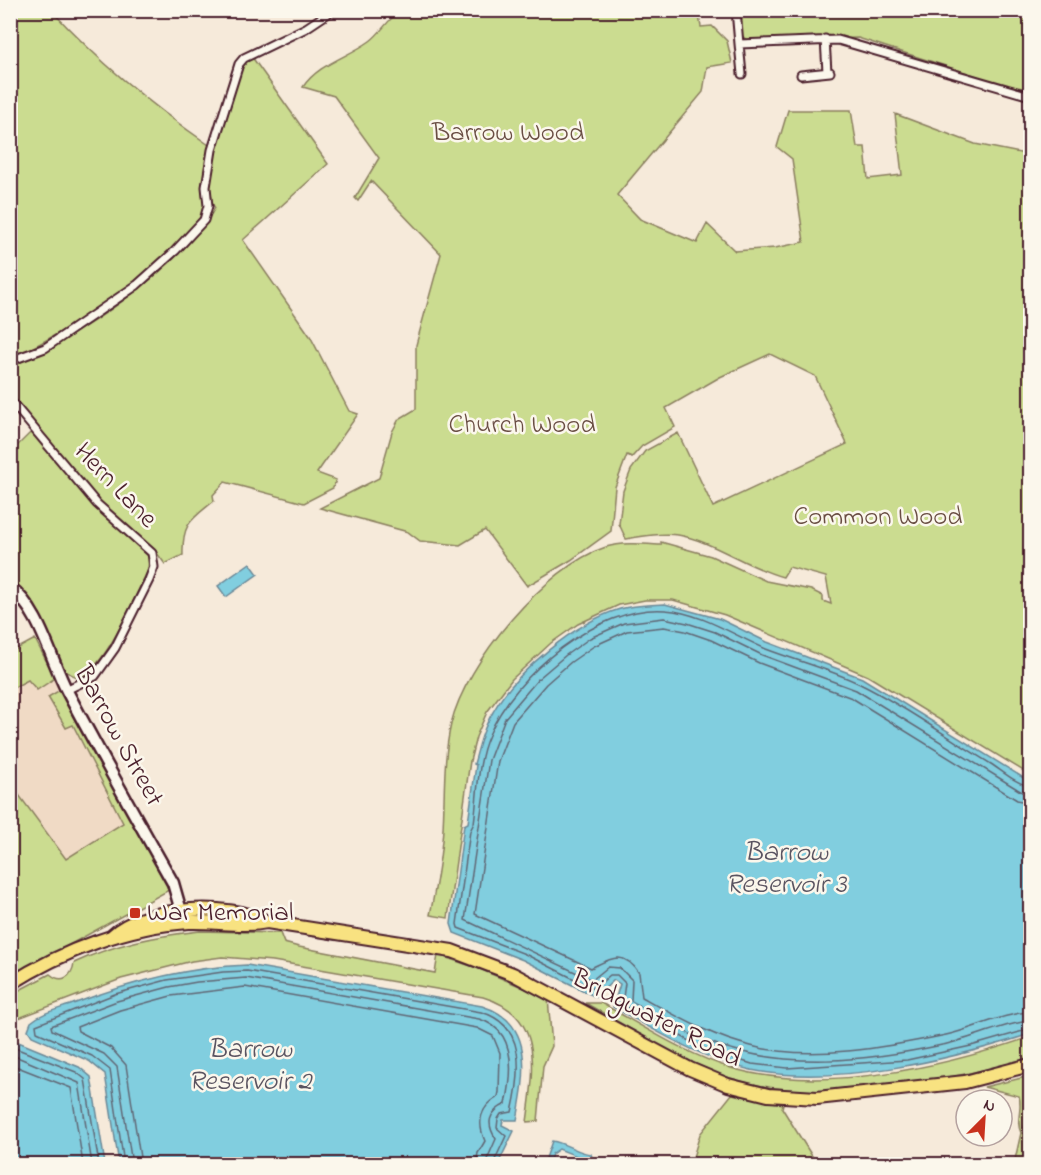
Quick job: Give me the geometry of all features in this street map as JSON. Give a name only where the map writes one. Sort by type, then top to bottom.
[{"type":"highway","points":[[172,924],[181,911],[188,919],[209,922]]},
{"type":"highway","name":"Bridgwater Road","points":[[118,936],[122,927],[181,911],[229,912],[257,916],[267,922]]},
{"type":"highway","points":[[118,936],[199,926],[209,922]]},
{"type":"highway","name":"Bridgwater Road","points":[[10,984],[56,958],[118,936],[172,924],[209,922],[254,925],[267,922],[452,951],[513,974],[690,1069],[728,1084],[768,1095],[816,1098],[965,1082],[1030,1065]]},
{"type":"main road","name":"Barrow Street","points":[[10,587],[24,600],[32,614],[66,690],[173,883],[181,911]]},
{"type":"street","points":[[10,361],[45,348],[137,285],[175,251],[204,220],[208,206],[206,187],[212,150],[239,64],[244,58],[306,28],[333,10]]},
{"type":"street","points":[[736,10],[742,74]]},
{"type":"street","points":[[739,44],[825,39],[854,43],[1030,96]]},
{"type":"street","points":[[801,75],[829,72],[825,39]]},
{"type":"street","name":"Hern Lane","points":[[10,400],[97,504],[152,553],[154,567],[149,580],[115,648],[95,676],[66,690]]},
{"type":"shaded area","points":[[55,678],[60,690],[48,697],[66,728],[72,724],[123,823],[66,859],[13,787],[10,777],[10,689],[28,680],[37,690]]},
{"type":"green space","points":[[10,11],[52,11],[127,83],[209,145],[204,173],[204,210],[193,231],[173,252],[117,295],[56,335],[10,358]]},
{"type":"green space","points":[[400,11],[698,11],[701,27],[712,26],[727,41],[732,63],[707,67],[703,92],[617,195],[640,219],[697,243],[707,224],[735,251],[775,248],[804,242],[792,159],[777,147],[788,110],[851,110],[857,147],[865,147],[868,179],[902,175],[895,114],[975,144],[1030,155],[1030,775],[868,676],[725,615],[673,600],[645,600],[619,605],[578,624],[551,643],[512,679],[487,712],[476,737],[470,761],[448,918],[430,915],[442,840],[447,750],[451,724],[459,700],[490,646],[534,595],[558,574],[606,547],[626,544],[661,545],[661,542],[711,556],[766,581],[811,590],[823,596],[823,601],[831,604],[826,577],[789,567],[783,577],[703,542],[678,535],[626,539],[619,524],[623,491],[631,470],[645,451],[678,433],[713,507],[847,444],[815,376],[770,354],[720,377],[666,408],[675,427],[642,446],[632,457],[627,455],[615,487],[611,531],[571,560],[527,586],[485,530],[460,545],[420,541],[408,532],[320,508],[379,478],[392,432],[399,419],[416,409],[416,345],[441,254],[371,181],[358,201],[355,198],[379,158],[334,96],[303,87],[317,72],[370,41]]},
{"type":"green space","points":[[739,11],[1030,11],[1030,89],[1005,85],[858,38],[748,41],[740,34]]},
{"type":"green space","points":[[252,57],[328,164],[243,240],[310,336],[349,411],[358,414],[317,473],[336,480],[333,488],[304,503],[225,482],[213,495],[214,501],[194,518],[186,529],[183,555],[165,564],[154,549],[125,527],[82,485],[79,476],[70,469],[11,397],[10,367],[65,339],[124,300],[152,278],[199,232],[215,208],[210,196],[210,180],[212,160],[224,117],[242,66]]},
{"type":"green space","points":[[32,431],[94,506],[149,557],[148,570],[119,630],[100,660],[79,678],[64,671],[59,665],[11,583],[10,453]]},
{"type":"green space","points":[[35,639],[55,678],[37,690],[28,680],[11,689],[11,652]]},
{"type":"green space","points":[[60,690],[169,890],[11,977],[10,777],[13,787],[66,859],[123,823],[73,725],[66,728],[48,697]]},
{"type":"green space","points":[[200,931],[280,933],[284,943],[299,947],[435,973],[438,955],[477,968],[548,998],[552,1046],[543,1066],[538,1121],[527,1122],[533,1064],[526,1031],[517,1017],[503,1005],[483,997],[273,961],[222,957],[192,961],[121,979],[11,1021],[10,995],[50,974],[62,979],[66,978],[74,963],[89,956],[151,938]]},
{"type":"green space","points":[[585,1003],[601,1003],[665,1039],[714,1062],[766,1076],[803,1079],[882,1074],[959,1058],[1030,1037],[1030,1058],[916,1083],[833,1091],[793,1090],[755,1084],[702,1067]]},
{"type":"green space","points":[[1030,1076],[1030,1111],[1022,1133],[1030,1134],[1030,1164],[1014,1164],[1021,1133],[1019,1096],[1014,1095],[1014,1088],[984,1087]]},
{"type":"green space","points":[[732,1094],[783,1104],[782,1108],[817,1164],[691,1164],[700,1134]]},
{"type":"water","points":[[250,563],[258,574],[226,597],[218,586]]},
{"type":"water","name":"Barrow Reservoir 3","points":[[665,604],[720,619],[767,642],[862,678],[1030,782],[1030,1034],[929,1061],[855,1073],[784,1074],[751,1070],[697,1052],[613,1007],[620,984],[614,980],[596,997],[523,960],[454,933],[451,924],[464,825],[468,823],[476,765],[474,764],[484,731],[493,712],[531,665],[548,650],[585,625],[620,609]]},
{"type":"water","name":"Barrow Reservoir 2","points":[[247,965],[482,1006],[499,1014],[511,1025],[519,1038],[524,1069],[517,1120],[503,1120],[502,1125],[514,1131],[498,1164],[119,1164],[105,1074],[89,1061],[32,1036],[28,1030],[31,1022],[51,1011],[158,977],[224,966]]},
{"type":"water","points":[[11,1039],[79,1067],[91,1077],[105,1164],[11,1164]]},
{"type":"water","points":[[552,1141],[591,1154],[592,1157],[587,1164],[582,1164],[577,1156],[559,1149],[552,1154],[549,1164],[544,1164]]},
{"type":"place","name":"War Memorial","points":[[135,913]]},
{"type":"park label","name":"Barrow Wood","points":[[508,133]]},
{"type":"park label","name":"Church Wood","points":[[522,425]]},
{"type":"park label","name":"Common Wood","points":[[878,517]]}]
